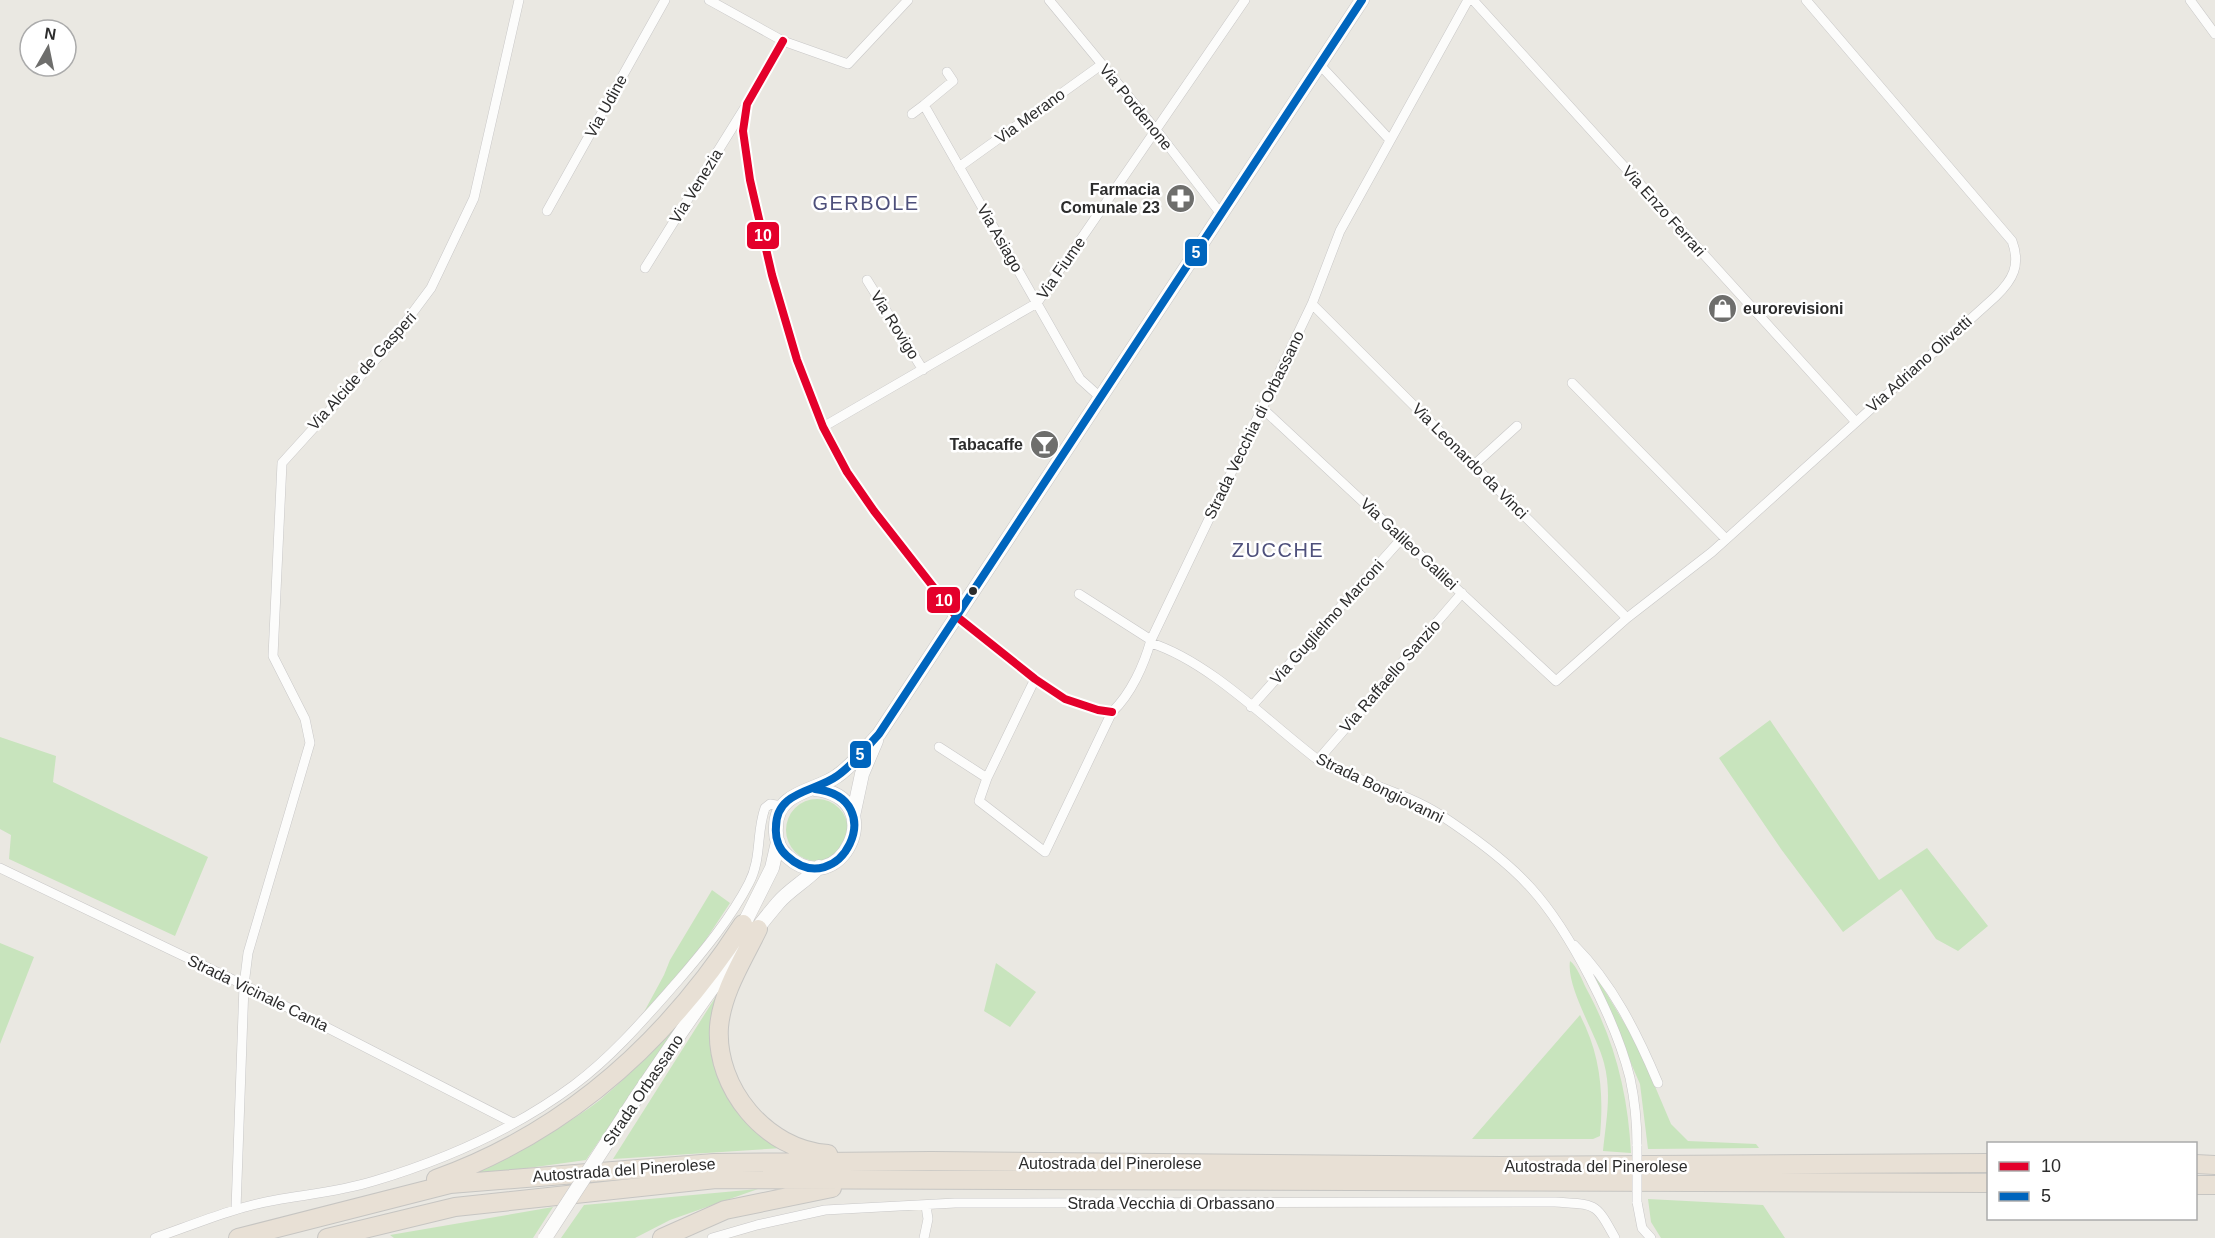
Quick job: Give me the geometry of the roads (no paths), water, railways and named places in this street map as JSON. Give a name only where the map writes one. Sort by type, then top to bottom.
[{"type":"highway","points":[[751,927],[728,992],[719,1026],[723,1063],[739,1100],[764,1128],[778,1138],[816,1153],[931,1161]]},
{"type":"highway","points":[[258,1231],[412,1187],[454,1172],[496,1154],[553,1122],[621,1071],[666,1027],[718,962],[751,927]]},
{"type":"highway","name":"Autostrada del Pinerolese","points":[[238,1238],[258,1231],[450,1184],[714,1163],[931,1161],[1489,1166],[1987,1163]]},
{"type":"highway","points":[[2197,1164],[2215,1164]]},
{"type":"highway","name":"Autostrada del Pinerolese","points":[[327,1238],[455,1207],[716,1179],[1987,1183]]},
{"type":"highway","points":[[662,1238],[725,1210],[827,1188],[943,1181]]},
{"type":"highway","points":[[2197,1185],[2215,1185]]},
{"type":"main road","name":"Strada Orbassano","points":[[751,927],[797,883],[819,867],[840,859],[848,850],[855,828],[853,816],[862,774],[879,734],[1362,0]]},
{"type":"main road","name":"Strada Orbassano","points":[[545,1238],[751,927],[772,868],[778,842],[776,824],[782,806],[791,796],[815,789],[844,770],[879,734]]},
{"type":"main road","points":[[815,789],[825,790],[843,800],[853,816]]},
{"type":"main road","points":[[778,842],[794,862],[819,867]]},
{"type":"street","name":"Via Alcide de Gasperi","points":[[244,985],[255,922],[310,744],[305,719],[273,656],[282,463],[387,347],[431,288],[474,198],[519,0]]},
{"type":"street","name":"Via Udine","points":[[547,211],[665,0]]},
{"type":"street","points":[[709,0],[724,3],[783,41],[848,64],[908,0]]},
{"type":"street","name":"Via Pordenone","points":[[1048,0],[1157,131],[1221,214]]},
{"type":"street","name":"Via Fiume","points":[[823,427],[1037,303],[1245,0]]},
{"type":"street","name":"Strada Vecchia di Orbassano","points":[[987,777],[979,801],[1045,852],[1112,712],[1122,703],[1136,678],[1312,304],[1340,231],[1468,0]]},
{"type":"street","name":"Via Enzo Ferrari","points":[[1473,0],[1856,421]]},
{"type":"street","name":"Via Adriano Olivetti","points":[[1556,681],[1627,618],[1726,539],[2003,289],[2015,273],[2016,253],[2012,241],[1806,0]]},
{"type":"street","points":[[2190,0],[2215,34]]},
{"type":"street","name":"Via Venezia","points":[[645,268],[747,104],[783,41]]},
{"type":"street","points":[[1320,64],[1390,140]]},
{"type":"street","name":"Via Merano","points":[[959,167],[1101,65]]},
{"type":"street","points":[[912,114],[953,81],[947,72]]},
{"type":"street","points":[[747,104],[743,131],[750,180],[771,275],[797,360],[823,427],[847,472],[873,511],[956,616],[1035,679],[1065,699],[1098,710],[1112,712]]},
{"type":"street","name":"Via Asiago","points":[[924,105],[1080,380],[1100,397]]},
{"type":"street","name":"Via Rovigo","points":[[867,280],[923,370]]},
{"type":"street","name":"Via Leonardo da Vinci","points":[[1312,304],[1627,618]]},
{"type":"street","points":[[1572,383],[1726,539]]},
{"type":"street","name":"Via Galileo Galilei","points":[[1262,408],[1556,681]]},
{"type":"street","points":[[1474,465],[1517,426]]},
{"type":"street","name":"Via Guglielmo Marconi","points":[[1251,707],[1403,537]]},
{"type":"street","name":"Via Raffaello Sanzio","points":[[1318,760],[1462,593]]},
{"type":"street","name":"Strada Bongiovanni","points":[[1079,594],[1151,642],[1206,672],[1318,760],[1336,771],[1437,813],[1512,868],[1530,887],[1548,908],[1596,992],[1629,1076],[1636,1113],[1637,1202],[1642,1228],[1651,1238]]},
{"type":"street","points":[[939,747],[987,777],[1035,679]]},
{"type":"street","points":[[155,1238],[236,1209],[277,1200],[346,1190],[443,1158],[513,1123],[575,1084],[642,1021],[703,952],[749,883],[759,855],[760,825],[765,808],[770,804],[782,806]]},
{"type":"street","name":"Strada Vicinale Canta","points":[[0,868],[244,985],[513,1123]]},
{"type":"street","points":[[1566,937],[1594,967],[1632,1024],[1658,1083]]},
{"type":"street","points":[[236,1209],[244,985]]},
{"type":"street","name":"Strada Vecchia di Orbassano","points":[[712,1238],[825,1210],[966,1203],[1555,1202],[1587,1205],[1603,1213],[1615,1238]]},
{"type":"street","points":[[924,1238],[928,1219],[926,1206]]},
{"type":"place","name":"Farmacia Comunale 23","points":[[1181,198]]},
{"type":"place","name":"eurorevisioni","points":[[1722,308]]},
{"type":"place","name":"Tabacaffe","points":[[1044,444]]},
{"type":"district","name":"GERBOLE","points":[[866,203]]},
{"type":"district","name":"ZUCCHE","points":[[1278,550]]}]
